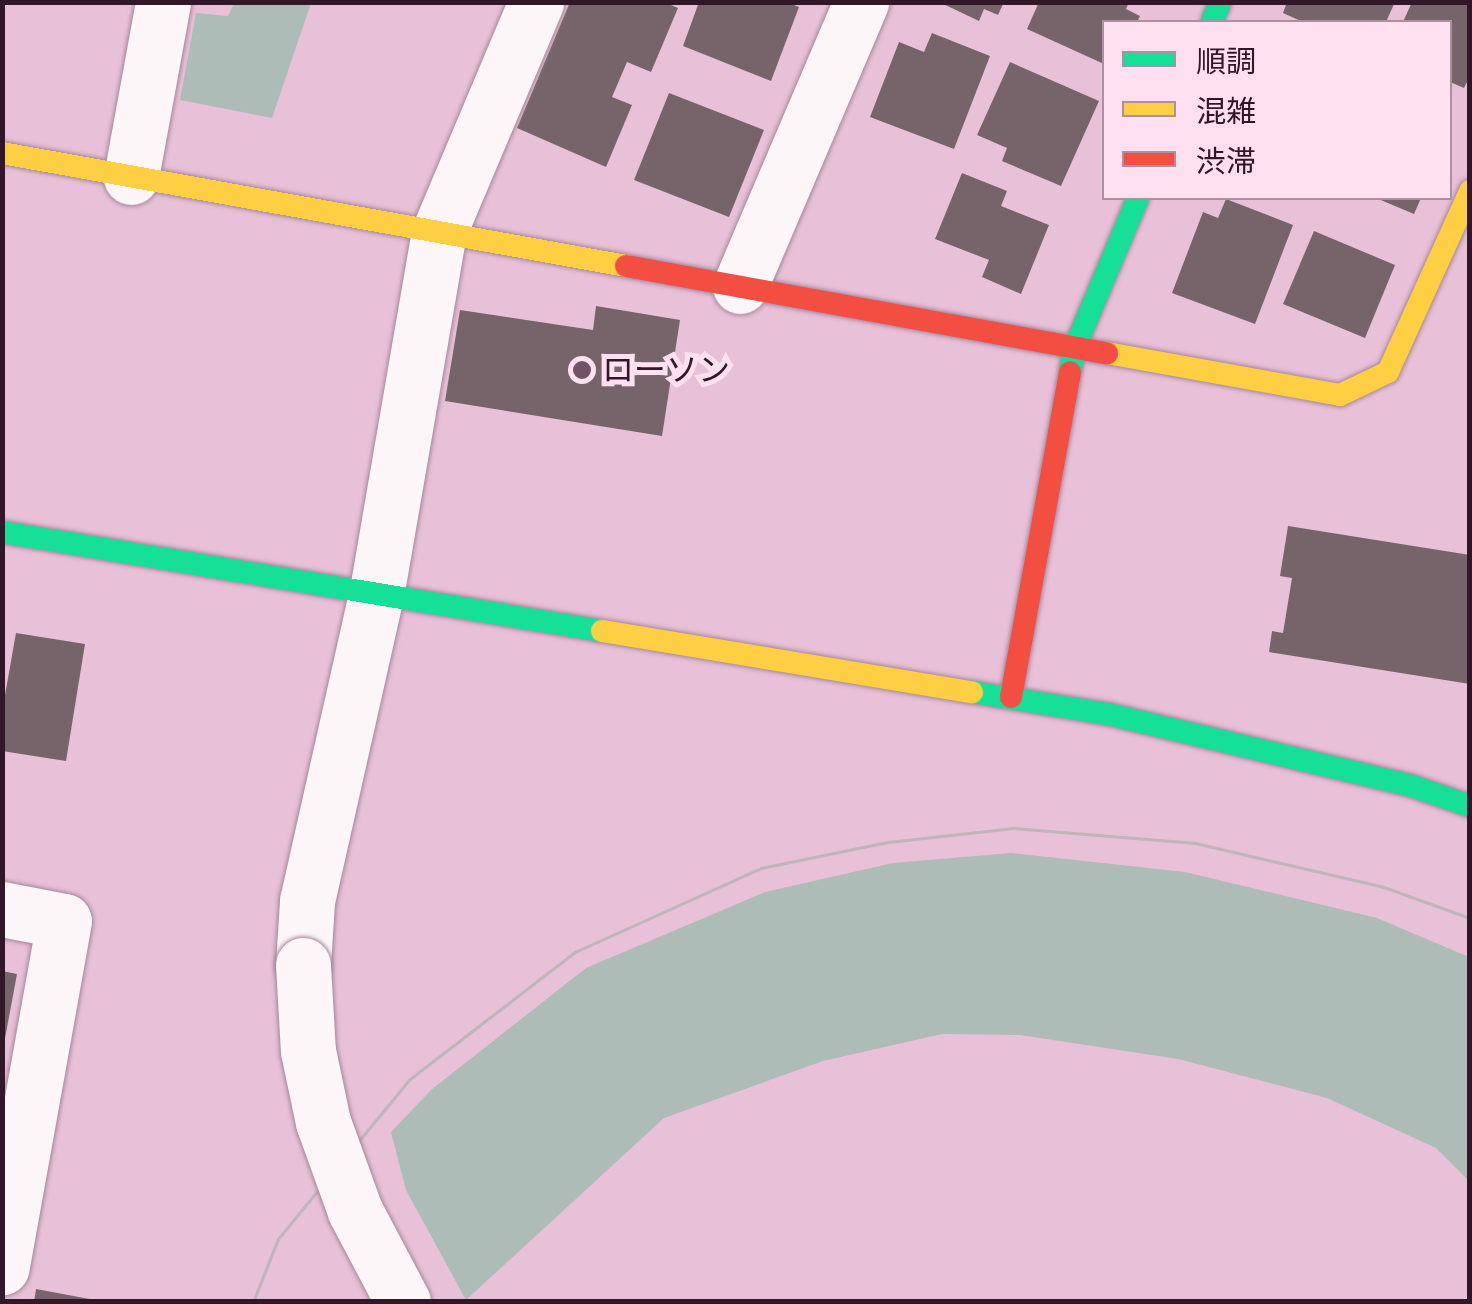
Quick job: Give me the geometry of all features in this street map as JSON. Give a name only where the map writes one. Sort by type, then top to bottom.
[{"type":"street","points":[[131,177],[163,2]]},
{"type":"street","points":[[402,1302],[355,1212],[323,1122],[308,1051],[302,964],[308,901],[376,596],[439,232],[536,2]]},
{"type":"street","points":[[740,286],[861,2]]},
{"type":"street","points":[[2,153],[1340,395],[1360,389],[1388,372],[1470,191]]},
{"type":"street","points":[[1011,696],[1075,347],[1137,200]]},
{"type":"street","points":[[2,532],[376,596],[1011,696],[1226,739],[1412,786],[1470,806]]},
{"type":"street","points":[[2,909],[64,921],[4,1254]]},
{"type":"shaded area","points":[[234,3],[311,3],[272,118],[180,100],[196,13],[228,16]]},
{"type":"shaded area","points":[[1011,853],[1185,872],[1377,918],[1469,957],[1469,1181],[1436,1148],[1327,1098],[1178,1059],[1020,1035],[942,1034],[823,1061],[664,1118],[466,1300],[406,1190],[391,1132],[431,1090],[586,968],[765,892],[893,863]]},
{"type":"building","points":[[570,2],[664,2],[678,8],[651,72],[627,62],[612,97],[632,105],[606,167],[517,128]]},
{"type":"building","points":[[699,2],[786,2],[799,7],[771,81],[683,46]]},
{"type":"building","points":[[939,2],[1004,2],[998,15],[984,9],[979,21]]},
{"type":"building","points":[[1039,2],[1129,2],[1126,9],[1140,16],[1138,20],[1102,20],[1102,63],[1027,29]]},
{"type":"building","points":[[1287,2],[1395,2],[1387,20],[1299,20],[1283,13]]},
{"type":"building","points":[[1412,2],[1470,2],[1470,76],[1464,88],[1452,83],[1452,20],[1404,20]]},
{"type":"building","points":[[932,33],[990,56],[954,149],[870,117],[899,42],[924,52]]},
{"type":"building","points":[[1010,62],[1099,101],[1061,186],[1002,161],[1007,148],[977,135]]},
{"type":"building","points":[[669,93],[764,130],[729,217],[634,180]]},
{"type":"building","points":[[962,173],[1007,191],[1001,206],[1049,225],[1021,294],[982,277],[989,260],[935,239]]},
{"type":"building","points":[[1229,200],[1293,225],[1255,324],[1172,293],[1203,212],[1218,218]]},
{"type":"building","points":[[1381,200],[1420,200],[1414,214]]},
{"type":"building","points":[[1314,231],[1395,265],[1365,338],[1283,304]]},
{"type":"building","points":[[596,306],[680,320],[662,436],[445,401],[460,310],[593,330]]},
{"type":"building","points":[[1288,526],[1470,555],[1470,684],[1269,652],[1272,631],[1283,633],[1292,578],[1280,576]]},
{"type":"building","points":[[16,633],[85,644],[66,761],[2,751],[2,712]]},
{"type":"building","points":[[2,971],[17,974],[4,1044],[2,1044]]},
{"type":"building","points":[[36,1289],[95,1300],[95,1302],[34,1302]]},
{"type":"tram line","points":[[253,1302],[278,1239],[410,1079],[575,952],[761,868],[888,842],[1013,828],[1195,843],[1384,887],[1470,918]]},
{"type":"traffic: fast","points":[[1213,20],[1220,2]]},
{"type":"traffic: fast","points":[[1070,372],[1075,347],[1137,200]]},
{"type":"traffic: fast","points":[[2,532],[602,631]]},
{"type":"traffic: fast","points":[[972,692],[1108,714],[1412,786],[1470,806]]},
{"type":"traffic: slow","points":[[2,153],[626,266]]},
{"type":"traffic: slow","points":[[1107,353],[1340,395],[1388,372],[1470,191]]},
{"type":"traffic: slow","points":[[602,631],[972,692]]},
{"type":"traffic: jam","points":[[626,266],[1107,353]]},
{"type":"traffic: jam","points":[[1011,697],[1070,372]]},
{"type":"place","name":"ローソン","points":[[582,370]]}]
